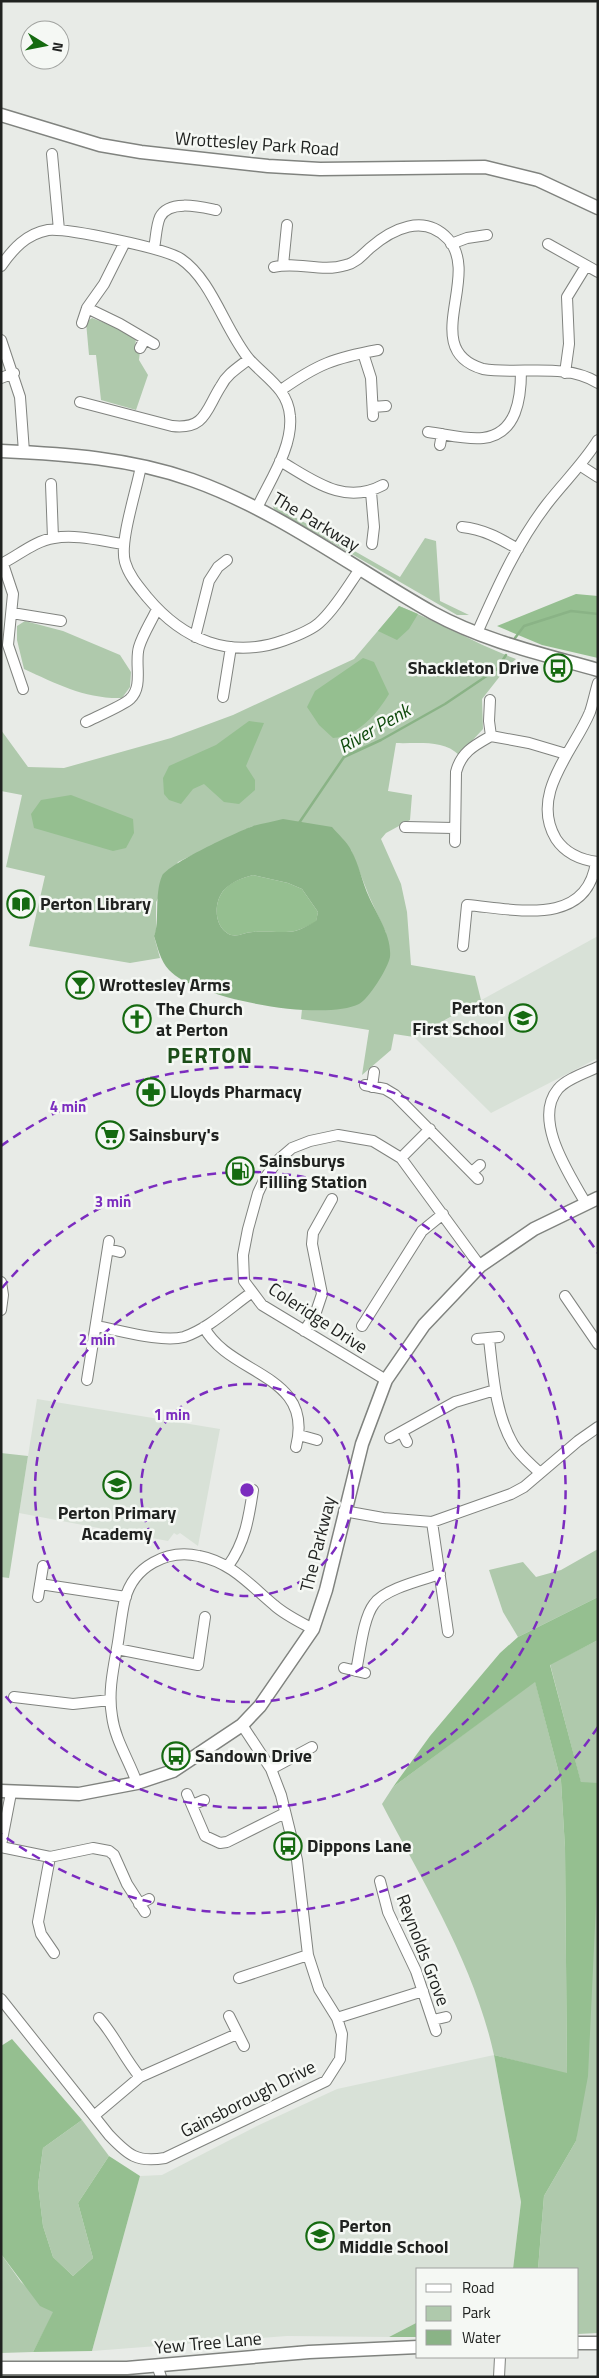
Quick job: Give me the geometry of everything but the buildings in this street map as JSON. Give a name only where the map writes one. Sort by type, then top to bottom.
[{"type":"street","name":"Wrottesley Park Road","points":[[1,115],[100,144],[141,152],[258,165],[320,169],[485,167],[538,180],[598,208]]},
{"type":"street","points":[[52,154],[59,230]]},
{"type":"street","points":[[53,165],[64,164]]},
{"type":"street","points":[[154,248],[161,216],[168,209],[179,206],[216,210]]},
{"type":"street","points":[[287,225],[279,266],[325,270],[348,265],[384,236],[398,228],[413,225],[430,227],[447,238],[455,249],[460,274],[451,326],[457,350],[474,366],[493,371],[542,370],[565,373],[589,378],[598,384]]},
{"type":"street","points":[[1,266],[23,240],[47,230],[59,230],[154,248],[180,258],[196,274],[249,359],[281,390],[290,413],[291,426],[289,438],[257,508]]},
{"type":"street","points":[[452,244],[467,238],[487,235]]},
{"type":"street","points":[[82,323],[87,308],[104,284],[125,242]]},
{"type":"street","points":[[548,244],[598,272]]},
{"type":"street","points":[[565,373],[568,344],[567,297],[586,266]]},
{"type":"street","points":[[87,308],[150,341],[140,348]]},
{"type":"street","points":[[1,340],[14,373],[20,397],[24,452]]},
{"type":"street","points":[[281,390],[321,364],[341,357],[378,350]]},
{"type":"street","points":[[363,353],[371,378],[373,412],[386,406]]},
{"type":"street","points":[[80,402],[95,401],[172,426],[186,428],[198,423],[206,414],[221,384],[249,359]]},
{"type":"street","points":[[428,432],[482,439],[504,429],[512,420],[521,393],[520,371]]},
{"type":"street","points":[[1,378],[14,373]]},
{"type":"street","points":[[440,445],[442,434]]},
{"type":"street","points":[[477,633],[518,548],[547,504],[581,466],[598,440]]},
{"type":"street","name":"The Parkway","points":[[1,452],[97,458],[141,466],[191,480],[257,508],[435,614],[503,643],[598,670]]},
{"type":"street","points":[[280,461],[341,493],[361,494],[371,492],[383,485]]},
{"type":"street","points":[[141,466],[124,544],[125,562],[141,590],[157,609],[187,634],[218,645],[231,647],[275,644],[319,623],[360,569]]},
{"type":"street","points":[[581,466],[598,478]]},
{"type":"street","points":[[52,484],[53,538]]},
{"type":"street","points":[[371,492],[374,527],[372,544]]},
{"type":"street","points":[[462,527],[491,533],[518,548]]},
{"type":"street","points":[[23,688],[8,645],[13,594],[2,564],[29,547],[53,538],[71,537],[124,544]]},
{"type":"street","points":[[195,637],[209,581],[218,567],[227,560]]},
{"type":"street","points":[[86,722],[128,701],[134,694],[137,685],[138,650],[157,609]]},
{"type":"street","points":[[12,613],[61,621]]},
{"type":"street","points":[[223,697],[231,647]]},
{"type":"street","points":[[463,946],[467,905],[535,911],[554,909],[570,903],[587,890],[597,862],[580,859],[572,855],[558,842],[551,830],[548,809],[557,771],[589,714],[598,683]]},
{"type":"street","points":[[490,700],[489,721],[491,736]]},
{"type":"street","points":[[455,842],[454,828],[458,763],[471,747],[491,736],[529,742],[566,754]]},
{"type":"street","points":[[405,827],[454,828]]},
{"type":"street","points":[[585,1202],[561,1159],[549,1124],[549,1114],[551,1102],[558,1089],[598,1067]]},
{"type":"street","points":[[374,1072],[369,1086],[385,1089],[394,1095],[477,1172]]},
{"type":"street","points":[[401,1158],[430,1129]]},
{"type":"street","name":"Coleridge Drive","points":[[386,1380],[262,1305],[244,1281],[242,1268],[248,1229],[258,1193],[265,1178],[278,1160],[292,1148],[310,1141],[338,1135],[373,1141],[401,1158],[480,1266]]},
{"type":"street","name":"The Parkway","points":[[6,1792],[78,1794],[137,1783],[173,1771],[242,1725],[260,1706],[313,1629],[326,1590],[362,1444],[386,1380],[424,1325],[480,1266],[534,1229],[585,1202],[598,1198]]},
{"type":"street","points":[[304,1331],[315,1315],[322,1294],[312,1244],[314,1234],[332,1199]]},
{"type":"street","points":[[362,1326],[422,1231],[443,1214]]},
{"type":"street","points":[[87,1380],[94,1368],[96,1326],[108,1245],[120,1252]]},
{"type":"street","points":[[1,1282],[3,1295],[1,1310]]},
{"type":"street","points":[[96,1326],[174,1338],[183,1337],[204,1327],[251,1292]]},
{"type":"street","points":[[565,1296],[598,1344]]},
{"type":"street","points":[[204,1327],[218,1347],[280,1387],[292,1401],[298,1417],[299,1435],[296,1447]]},
{"type":"street","points":[[477,1339],[494,1338],[495,1390],[513,1445],[540,1473]]},
{"type":"street","points":[[390,1438],[455,1402],[495,1390]]},
{"type":"street","points":[[344,1511],[383,1518],[432,1522],[511,1494],[524,1487],[578,1441],[598,1427]]},
{"type":"street","points":[[402,1432],[407,1442]]},
{"type":"street","points":[[299,1435],[317,1440]]},
{"type":"street","points":[[228,1566],[239,1552],[245,1533],[253,1490]]},
{"type":"street","points":[[432,1522],[448,1632]]},
{"type":"street","points":[[137,1783],[119,1743],[112,1718],[110,1700],[126,1597],[136,1578],[150,1564],[171,1555],[198,1555],[228,1566],[246,1579],[275,1606],[313,1629]]},
{"type":"street","points":[[38,1597],[43,1566]]},
{"type":"street","points":[[344,1668],[360,1672],[369,1613],[374,1603],[391,1592],[440,1574]]},
{"type":"street","points":[[40,1584],[126,1597]]},
{"type":"street","points":[[117,1649],[198,1665],[205,1618]]},
{"type":"street","points":[[14,1697],[73,1704],[110,1700]]},
{"type":"street","name":"Gainsborough Drive","points":[[1,1999],[125,2153],[146,2160],[165,2158],[326,2081],[340,2059],[342,2034],[337,2018],[319,1989],[308,1955],[298,1860],[272,1769],[242,1725]]},
{"type":"street","points":[[272,1769],[312,1747]]},
{"type":"street","points":[[6,1792],[1,1846],[50,1857],[93,1848],[109,1851],[114,1855],[127,1884],[142,1908],[149,1898]]},
{"type":"street","points":[[187,1794],[205,1836],[220,1843],[227,1842],[285,1813]]},
{"type":"street","points":[[192,1805],[204,1800]]},
{"type":"street","points":[[50,1857],[38,1922],[41,1934],[54,1953]]},
{"type":"street","name":"Reynolds Grove","points":[[380,1881],[379,1893],[409,1954],[436,2031]]},
{"type":"street","points":[[239,1978],[308,1955]]},
{"type":"street","points":[[337,2018],[423,1991]]},
{"type":"street","points":[[229,2016],[244,2046]]},
{"type":"street","name":"Reynolds Grove","points":[[433,2020],[446,2017]]},
{"type":"street","points":[[100,2018],[113,2034],[122,2055],[140,2077]]},
{"type":"street","points":[[95,2115],[140,2077],[237,2034]]},
{"type":"street","points":[[579,2343],[598,2343]]},
{"type":"street","name":"Yew Tree Lane","points":[[1,2368],[101,2368],[159,2371],[309,2352],[416,2347]]},
{"type":"street","points":[[499,2377],[500,2358]]},
{"type":"shaded area","points":[[576,594],[598,596],[598,658],[542,645],[497,626]]},
{"type":"shaded area","points":[[399,606],[418,614],[409,629],[397,640],[378,631]]},
{"type":"shaded area","points":[[363,658],[374,662],[389,694],[366,723],[351,733],[333,738],[319,725],[307,707],[315,691]]},
{"type":"shaded area","points":[[249,721],[264,723],[246,766],[255,780],[255,790],[239,804],[224,802],[204,784],[193,789],[181,804],[169,800],[164,794],[163,778],[169,766],[216,745]]},
{"type":"shaded area","points":[[71,795],[133,819],[134,833],[126,848],[113,851],[34,828],[31,814],[41,800]]},
{"type":"shaded area","points":[[253,875],[288,883],[302,889],[318,912],[316,922],[292,932],[250,932],[237,935],[227,933],[218,919],[217,907],[220,896],[233,883]]},
{"type":"shaded area","name":"Perton First School","points":[[598,936],[598,1058],[491,1113],[414,1037]]},
{"type":"shaded area","name":"Perton Primary Academy","points":[[37,1399],[220,1429],[198,1546],[180,1533],[177,1535],[174,1533],[168,1541],[19,1513]]},
{"type":"shaded area","points":[[598,1597],[598,1640],[550,1665],[581,1782],[598,1783],[598,1862],[588,2076],[576,2141],[544,2196],[538,2268],[513,2268],[521,2202],[494,2055],[567,2073],[565,1848],[561,1781],[535,1682],[393,1787],[430,1736],[500,1653],[518,1637]]},
{"type":"shaded area","points":[[12,2039],[82,2120],[43,2148],[38,2185],[43,2226],[53,2257],[73,2276],[93,2258],[78,2203],[109,2156],[140,2176],[92,2351],[33,2352],[53,2312],[40,2306],[1,2254],[1,2046]]},
{"type":"shaded area","name":"Perton Middle School","points":[[494,2055],[521,2202],[513,2268],[416,2268],[416,2323],[389,2337],[287,2336],[92,2351],[140,2176],[162,2175],[259,2125],[337,2089]]},
{"type":"shaded area","points":[[416,2323],[416,2337],[389,2337]]},
{"type":"green space","points":[[92,318],[118,328],[136,338],[135,348],[140,351],[139,360],[148,375],[136,410],[101,400],[96,355],[89,355],[86,322]]},
{"type":"green space","points":[[272,504],[400,577],[425,538],[436,541],[440,601],[469,615],[457,615],[274,509]]},
{"type":"green space","points":[[399,606],[516,659],[508,666],[482,699],[483,729],[459,755],[453,750],[437,744],[396,743],[388,791],[412,795],[410,820],[386,833],[381,839],[401,884],[407,912],[411,965],[475,976],[481,1000],[414,1037],[394,1034],[391,1050],[362,1075],[369,1030],[301,1019],[302,1009],[328,1010],[386,933],[351,850],[253,826],[178,862],[156,902],[156,931],[154,936],[160,958],[130,963],[29,946],[45,876],[6,867],[22,795],[1,791],[1,730],[28,767],[64,768],[171,738],[233,715],[354,659]]},
{"type":"green space","points":[[25,621],[63,631],[120,655],[131,672],[130,687],[122,698],[96,696],[72,690],[24,669],[17,640],[17,626]]},
{"type":"green space","points":[[1,1453],[28,1456],[9,1578],[1,1577]]},
{"type":"green space","points":[[598,1549],[598,1597],[518,1637],[503,1612],[489,1570],[523,1562],[536,1577],[561,1570]]},
{"type":"green space","points":[[598,1640],[598,1783],[581,1783],[550,1664]]},
{"type":"green space","points":[[535,1681],[561,1781],[565,1848],[567,2074],[494,2055],[485,2021],[461,1957],[431,1895],[382,1804],[393,1787]]},
{"type":"green space","points":[[598,1862],[598,2333],[579,2334],[579,2268],[538,2268],[544,2196],[576,2141]]},
{"type":"green space","points":[[82,2120],[109,2156],[78,2203],[93,2258],[73,2276],[53,2257],[43,2226],[38,2185],[43,2148]]},
{"type":"green space","points":[[1,2254],[21,2282],[54,2312],[33,2352],[1,2353]]},
{"type":"water","points":[[283,819],[332,827],[354,855],[367,891],[389,941],[390,949],[389,962],[382,975],[373,990],[359,1004],[342,1009],[318,1010],[261,1005],[205,990],[183,981],[169,970],[161,958],[154,936],[157,924],[158,891],[162,876],[189,856],[219,841],[253,826]],"holes":[[[253,875],[288,883],[302,889],[318,912],[316,921],[292,932],[250,932],[230,935],[223,929],[218,919],[217,907],[220,896],[230,885]]]},
{"type":"waterway","name":"River Penk","points":[[515,638],[524,626],[571,611],[598,614]]},
{"type":"waterway","name":"River Penk","points":[[299,823],[344,757],[381,740],[445,704],[497,669],[506,655]]},
{"type":"place","name":"Shackleton Drive","points":[[558,668]]},
{"type":"place","name":"Perton Library","points":[[21,904]]},
{"type":"place","name":"Wrottesley Arms","points":[[80,985]]},
{"type":"place","name":"Perton First School","points":[[523,1018]]},
{"type":"place","name":"The Church at Perton","points":[[137,1019]]},
{"type":"place","name":"Lloyds Pharmacy","points":[[151,1092]]},
{"type":"place","name":"Sainsbury's","points":[[110,1135]]},
{"type":"place","name":"Sainsburys Filling Station","points":[[240,1171]]},
{"type":"place","name":"Perton Primary Academy","points":[[117,1485]]},
{"type":"place","name":"Sandown Drive","points":[[176,1756]]},
{"type":"place","name":"Dippons Lane","points":[[288,1846]]},
{"type":"place","name":"Perton Middle School","points":[[320,2236]]},
{"type":"district","name":"PERTON","points":[[210,1055]]}]
